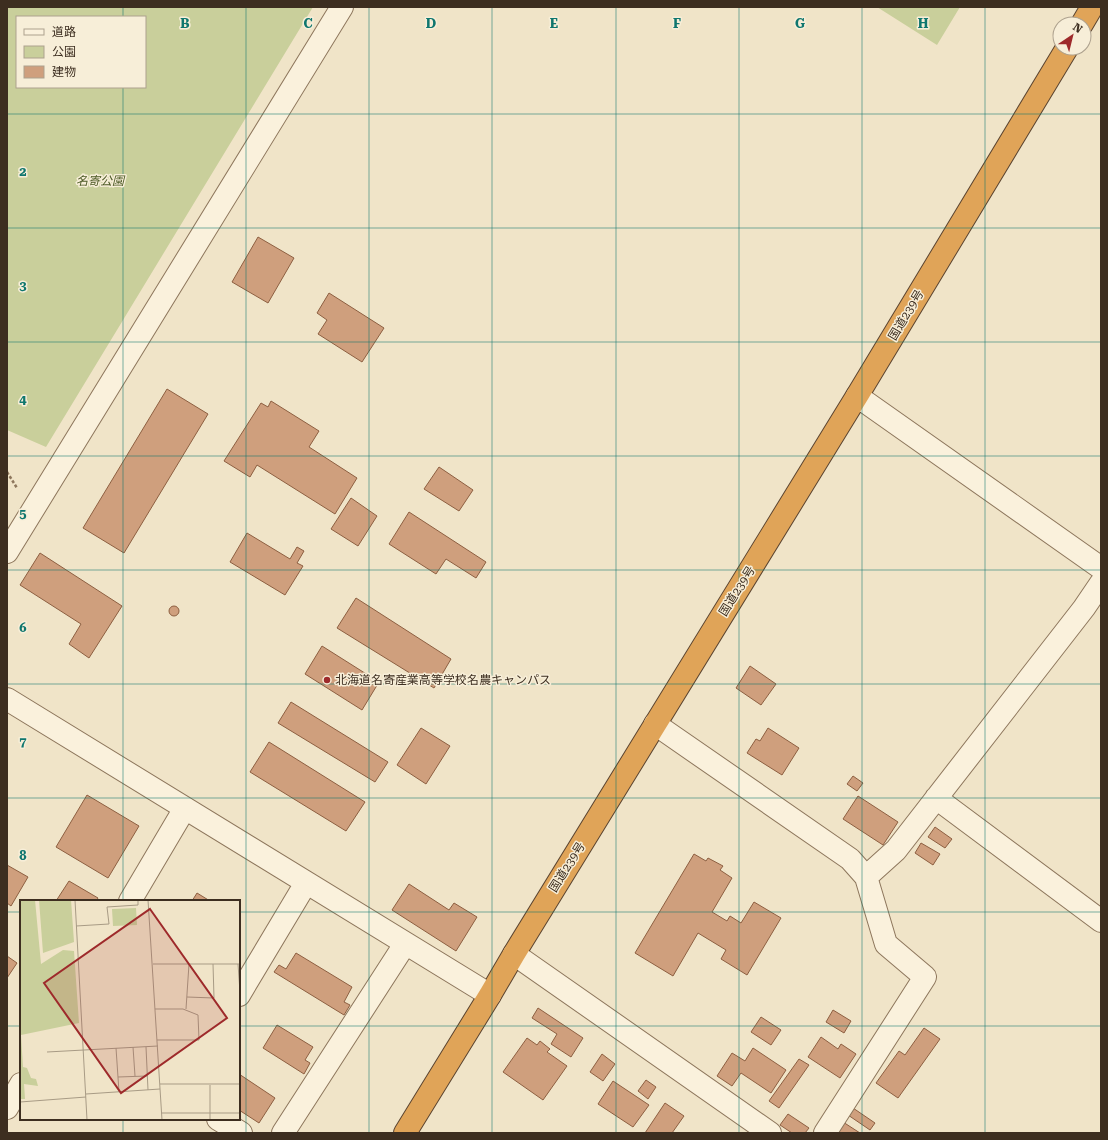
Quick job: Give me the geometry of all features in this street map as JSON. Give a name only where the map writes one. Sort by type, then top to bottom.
[{"type":"highway","points":[[1087,16],[1092,7]]},
{"type":"highway","name":"国道239号","points":[[404,1133],[490,995],[1062,56]]},
{"type":"street","points":[[7,552],[342,7]]},
{"type":"street","points":[[856,396],[1101,568]]},
{"type":"street","points":[[866,877],[896,850],[1084,608],[1101,583]]},
{"type":"street","points":[[7,699],[490,995]]},
{"type":"street","points":[[655,724],[850,859],[866,877],[886,944],[926,977],[825,1133]]},
{"type":"street","points":[[936,798],[1101,921]]},
{"type":"street","points":[[131,900],[185,808]]},
{"type":"street","points":[[240,993],[306,883]]},
{"type":"street","points":[[283,1133],[405,944]]},
{"type":"street","points":[[514,954],[770,1133]]},
{"type":"street","points":[[7,1108],[20,1086]]},
{"type":"street","points":[[220,1120],[241,1133]]},
{"type":"green space","name":"名寄公園","points":[[7,7],[313,7],[46,447],[7,430]]},
{"type":"green space","points":[[877,7],[960,7],[937,45]]},
{"type":"building","points":[[258,237],[294,258],[268,303],[232,282]]},
{"type":"building","points":[[329,293],[384,328],[362,362],[318,334],[327,320],[317,313]]},
{"type":"building","points":[[167,389],[208,414],[124,553],[83,528]]},
{"type":"building","points":[[271,401],[319,431],[309,447],[357,478],[335,514],[257,465],[250,477],[224,461],[261,403],[268,407]]},
{"type":"building","points":[[439,467],[473,490],[459,511],[424,489]]},
{"type":"building","points":[[351,498],[377,516],[358,546],[331,529]]},
{"type":"building","points":[[409,512],[486,562],[476,578],[446,559],[436,574],[389,544]]},
{"type":"building","points":[[247,533],[290,559],[297,547],[304,551],[297,563],[303,566],[285,595],[230,562]]},
{"type":"building","points":[[40,553],[122,606],[89,658],[69,644],[81,624],[20,585]]},
{"type":"building","points":[[356,598],[451,659],[434,688],[337,628]]},
{"type":"building","points":[[172,606],[176,606],[178,607],[178,615],[172,616],[169,613],[169,609]]},
{"type":"building","points":[[322,646],[379,682],[362,710],[305,674]]},
{"type":"building","points":[[750,666],[776,684],[761,705],[736,688]]},
{"type":"building","points":[[291,702],[388,762],[375,782],[278,723]]},
{"type":"building","points":[[421,728],[450,746],[426,784],[397,765]]},
{"type":"building","points":[[768,728],[799,748],[782,775],[747,753],[756,739],[760,741]]},
{"type":"building","points":[[269,742],[365,802],[346,831],[250,772]]},
{"type":"building","points":[[853,776],[863,783],[857,791],[847,784]]},
{"type":"building","points":[[87,795],[139,826],[108,878],[56,847]]},
{"type":"building","points":[[858,796],[898,822],[883,845],[843,819]]},
{"type":"building","points":[[935,827],[952,839],[945,848],[928,837]]},
{"type":"building","points":[[921,843],[940,854],[933,865],[915,853]]},
{"type":"building","points":[[694,854],[706,861],[708,858],[723,866],[720,870],[732,878],[712,912],[727,921],[730,916],[741,923],[754,902],[781,918],[747,975],[721,959],[726,950],[698,933],[673,976],[635,953]]},
{"type":"building","points":[[7,865],[28,877],[11,906],[7,903]]},
{"type":"building","points":[[69,881],[98,898],[97,900],[57,900]]},
{"type":"building","points":[[409,884],[449,910],[454,903],[477,917],[456,951],[392,910]]},
{"type":"building","points":[[197,893],[208,900],[193,900]]},
{"type":"building","points":[[296,953],[352,987],[344,1002],[350,1005],[344,1015],[274,972],[279,965],[286,969]]},
{"type":"building","points":[[7,956],[17,963],[7,978]]},
{"type":"building","points":[[538,1008],[583,1038],[571,1057],[551,1044],[557,1034],[532,1018]]},
{"type":"building","points":[[833,1010],[851,1021],[844,1033],[826,1022]]},
{"type":"building","points":[[761,1017],[781,1030],[771,1045],[751,1032]]},
{"type":"building","points":[[277,1025],[313,1047],[305,1060],[310,1063],[304,1074],[263,1048]]},
{"type":"building","points":[[924,1028],[940,1039],[898,1098],[876,1083],[899,1051],[905,1055]]},
{"type":"building","points":[[821,1037],[838,1049],[841,1044],[856,1054],[840,1078],[808,1057]]},
{"type":"building","points":[[527,1038],[537,1045],[540,1041],[550,1049],[547,1052],[567,1066],[543,1100],[503,1072]]},
{"type":"building","points":[[753,1048],[786,1070],[771,1093],[741,1073],[732,1086],[717,1076],[732,1053],[745,1061]]},
{"type":"building","points":[[602,1054],[615,1064],[603,1081],[590,1072]]},
{"type":"building","points":[[799,1059],[809,1065],[779,1108],[769,1101]]},
{"type":"building","points":[[240,1075],[275,1098],[259,1123],[240,1111]]},
{"type":"building","points":[[646,1080],[656,1087],[648,1099],[638,1091]]},
{"type":"building","points":[[613,1081],[649,1105],[633,1127],[598,1104]]},
{"type":"building","points":[[665,1103],[684,1116],[672,1133],[645,1133]]},
{"type":"building","points":[[853,1108],[875,1123],[870,1130],[848,1115]]},
{"type":"building","points":[[788,1114],[809,1128],[805,1133],[792,1133],[780,1125]]},
{"type":"building","points":[[843,1122],[860,1133],[835,1133]]},
{"type":"place","name":"北海道名寄産業高等学校名農キャンパス","points":[[327,680]]}]
